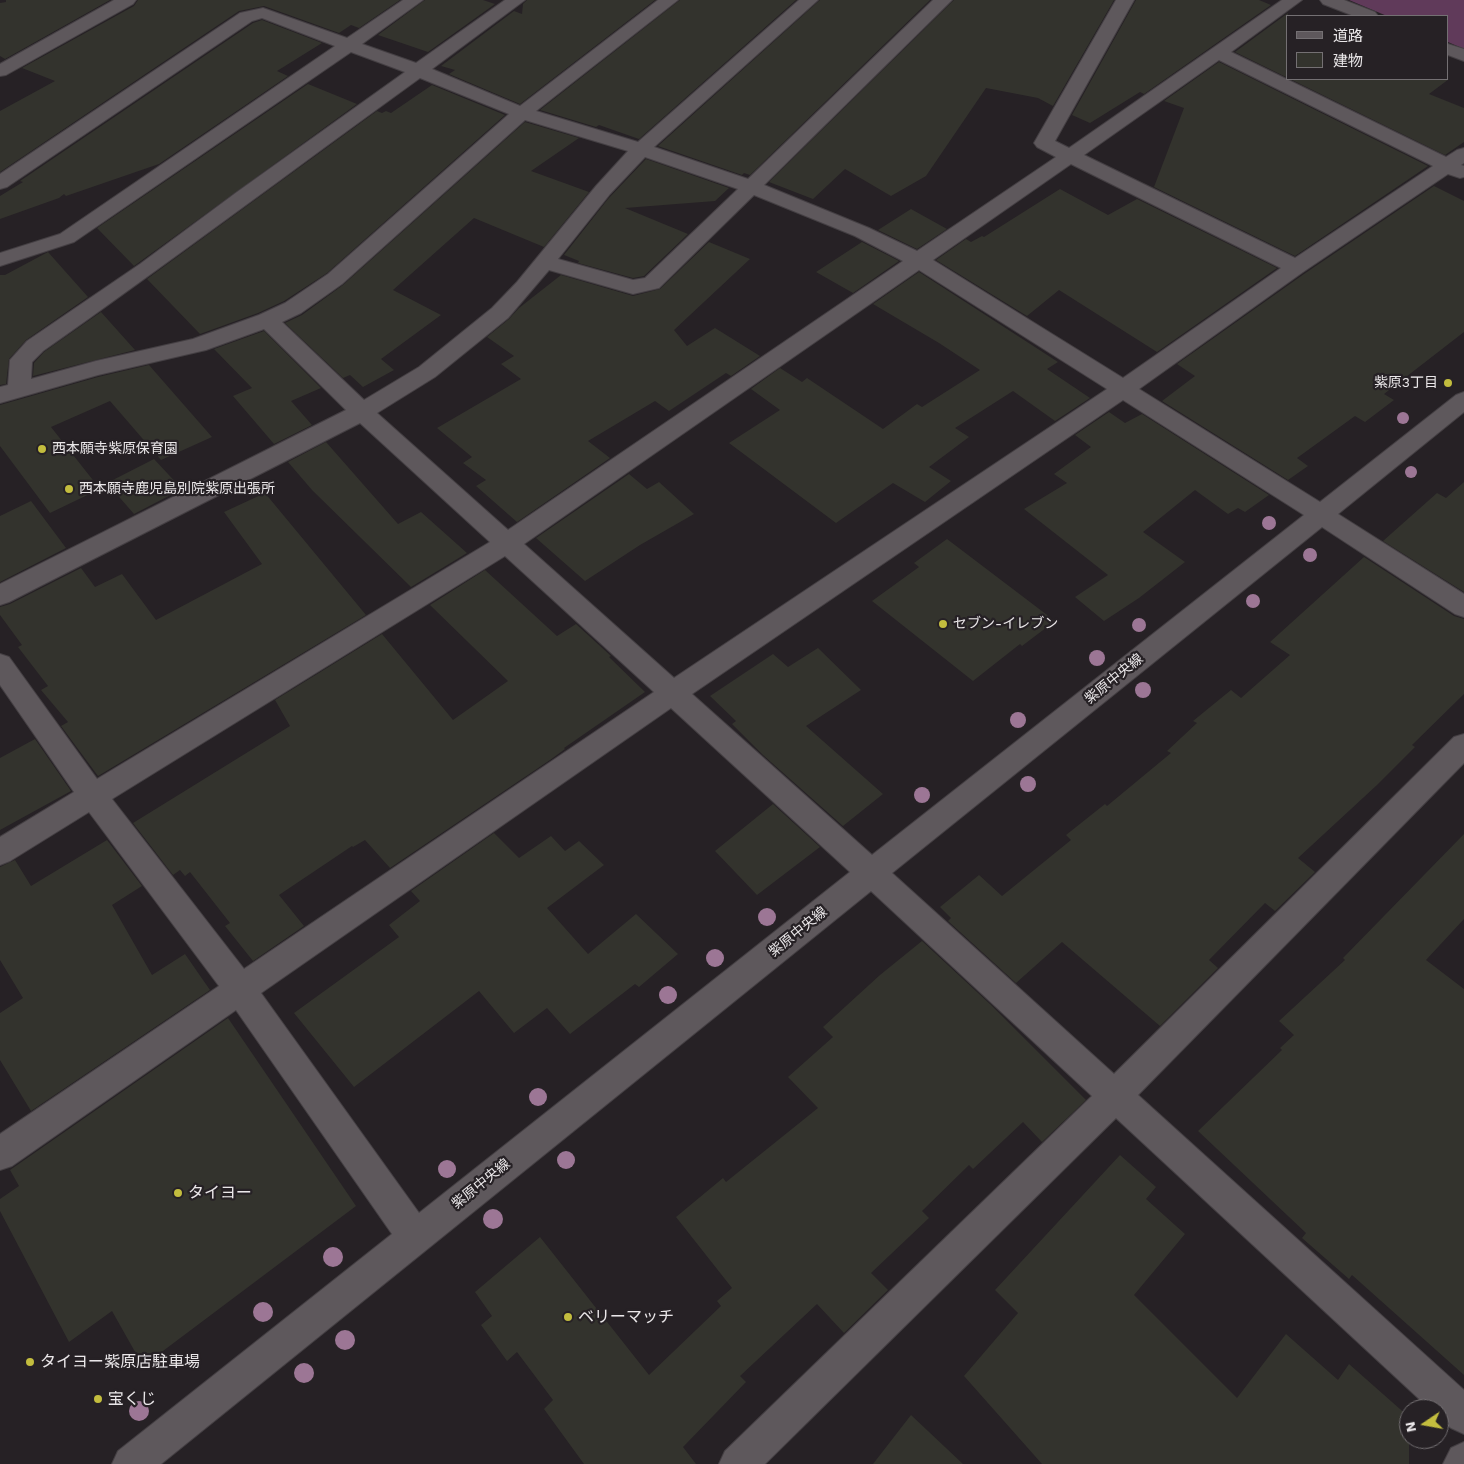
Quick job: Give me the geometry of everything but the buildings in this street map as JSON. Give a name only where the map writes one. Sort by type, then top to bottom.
[{"type":"street","points":[[0,71],[127,0]]},
{"type":"street","points":[[0,260],[67,238],[414,0]]},
{"type":"street","points":[[9,392],[22,360],[35,346],[147,268],[516,0]]},
{"type":"street","points":[[9,392],[96,368],[198,345],[267,320],[293,308],[335,279],[522,113],[669,0]]},
{"type":"street","points":[[0,595],[362,412],[427,372],[500,313],[603,190],[641,149],[809,0]]},
{"type":"street","points":[[544,262],[632,287],[652,283],[943,0]]},
{"type":"street","points":[[1125,0],[1044,143],[1296,267]]},
{"type":"street","points":[[0,852],[508,543],[920,261],[1293,0]]},
{"type":"street","points":[[1329,0],[1366,15]]},
{"type":"street","points":[[0,183],[246,17],[263,13],[420,71],[522,113],[641,149],[752,187],[862,232],[920,261],[1321,514],[1464,607]]},
{"type":"street","points":[[1449,49],[1464,56]]},
{"type":"street","points":[[1217,52],[1458,165]]},
{"type":"street","points":[[0,1154],[673,693],[1123,390],[1296,267],[1458,165]]},
{"type":"street","points":[[267,320],[362,412],[871,873],[1464,1415]]},
{"type":"street","name":"紫原中央線","points":[[131,1464],[1464,400]]},
{"type":"street","points":[[0,664],[93,796],[240,989],[415,1237]]},
{"type":"street","points":[[738,1464],[1115,1096],[1464,746]]},
{"type":"shaded area","points":[[1349,0],[1464,0],[1464,49],[1449,42],[1449,15],[1385,15]]},
{"type":"place","name":"紫原3丁目","points":[[1448,383]]},
{"type":"place","name":"西本願寺紫原保育園","points":[[42,449]]},
{"type":"place","name":"西本願寺鹿児島別院紫原出張所","points":[[69,489]]},
{"type":"place","name":"セブン-イレブン","points":[[943,624]]},
{"type":"place","name":"タイヨー","points":[[178,1193]]},
{"type":"place","name":"ベリーマッチ","points":[[568,1317]]},
{"type":"place","name":"タイヨー紫原店駐車場","points":[[30,1362]]},
{"type":"place","name":"宝くじ","points":[[98,1399]]}]
